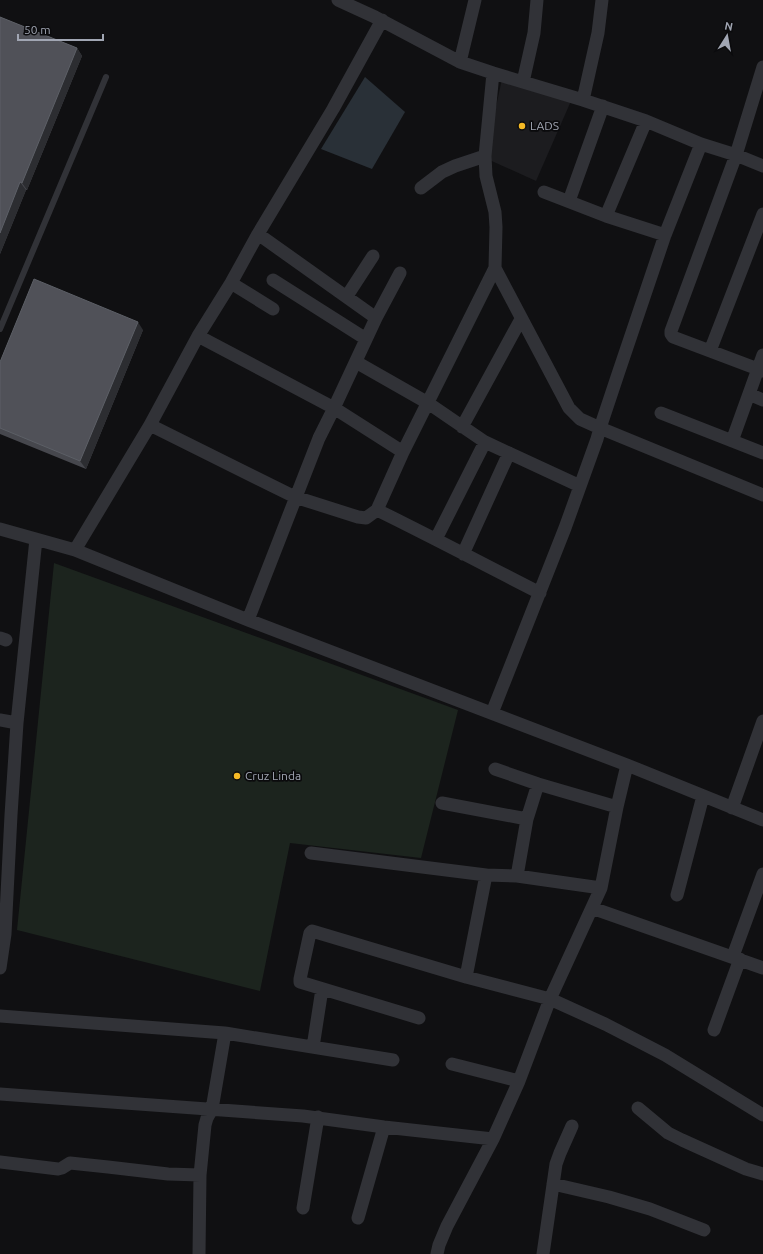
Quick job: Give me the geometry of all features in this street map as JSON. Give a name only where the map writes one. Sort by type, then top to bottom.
[{"type":"street","points":[[338,0],[382,20],[460,62],[603,106],[763,166]]},
{"type":"street","points":[[460,62],[475,0]]},
{"type":"street","points":[[523,82],[534,33],[537,0]]},
{"type":"street","points":[[583,100],[598,33],[602,0]]},
{"type":"street","points":[[75,550],[150,425],[198,336],[333,110],[382,20]]},
{"type":"street","points":[[760,370],[673,337],[671,331],[736,155],[763,67]]},
{"type":"street","points":[[150,425],[295,497],[358,517],[366,518],[377,510],[495,268],[495,212],[486,176],[485,156],[493,73]]},
{"type":"street","points":[[569,201],[603,106]]},
{"type":"street","points":[[606,216],[646,121]]},
{"type":"street","points":[[492,713],[540,593],[580,486],[665,235],[702,144]]},
{"type":"street","points":[[421,188],[442,172],[485,156]]},
{"type":"street","points":[[544,192],[606,216],[665,235]]},
{"type":"street","points":[[710,351],[763,214]]},
{"type":"street","points":[[258,234],[376,318]]},
{"type":"street","points":[[346,296],[373,256]]},
{"type":"street","points":[[495,268],[569,408],[580,420],[763,495]]},
{"type":"street","points":[[248,620],[319,438],[376,318],[400,273]]},
{"type":"street","points":[[274,280],[366,339]]},
{"type":"street","points":[[231,283],[273,309]]},
{"type":"street","points":[[462,427],[521,319]]},
{"type":"street","points":[[198,336],[334,408],[404,452]]},
{"type":"street","points":[[732,441],[749,394],[760,370],[763,355]]},
{"type":"street","points":[[356,362],[428,403],[485,442],[580,486]]},
{"type":"street","points":[[749,394],[763,400]]},
{"type":"street","points":[[661,413],[763,453]]},
{"type":"street","points":[[436,539],[485,442]]},
{"type":"street","points":[[463,554],[509,453]]},
{"type":"street","points":[[377,510],[540,593]]},
{"type":"street","points":[[0,529],[75,550],[248,620],[627,765],[763,820]]},
{"type":"street","points":[[0,968],[5,934],[6,815],[36,539]]},
{"type":"street","points":[[0,720],[17,724]]},
{"type":"street","points":[[732,808],[763,721]]},
{"type":"street","points":[[437,1254],[447,1226],[493,1139],[519,1081],[550,999],[601,888],[627,765]]},
{"type":"street","points":[[495,769],[617,808]]},
{"type":"street","points":[[517,876],[528,819],[538,784]]},
{"type":"street","points":[[677,895],[703,796]]},
{"type":"street","points":[[442,803],[528,819]]},
{"type":"street","points":[[311,853],[486,875],[517,876],[601,888]]},
{"type":"street","points":[[714,1030],[763,874]]},
{"type":"street","points":[[466,977],[486,875]]},
{"type":"street","points":[[592,908],[763,968]]},
{"type":"street","points":[[419,1018],[300,982],[312,931],[466,977],[550,999],[605,1024],[665,1055],[763,1116]]},
{"type":"street","points":[[313,1047],[322,989]]},
{"type":"street","points":[[0,1016],[225,1033],[393,1060]]},
{"type":"street","points":[[199,1254],[200,1175],[205,1125],[212,1110],[225,1033]]},
{"type":"street","points":[[452,1064],[519,1081]]},
{"type":"street","points":[[0,1094],[318,1117],[384,1127],[493,1139]]},
{"type":"street","points":[[638,1108],[668,1133],[746,1168],[763,1174]]},
{"type":"street","points":[[303,1208],[318,1117]]},
{"type":"street","points":[[543,1254],[556,1164],[572,1126]]},
{"type":"street","points":[[358,1218],[384,1127]]},
{"type":"street","points":[[0,1162],[58,1169],[70,1164],[168,1174],[200,1175]]},
{"type":"street","points":[[553,1184],[609,1197],[650,1209],[704,1230]]},
{"type":"lane","points":[[0,329],[106,76]]},
{"type":"shaded area","points":[[365,77],[405,112],[372,169],[321,149]]},
{"type":"shaded area","points":[[502,79],[571,101],[536,181],[485,158]]},
{"type":"shaded area","name":"Cruz Linda","points":[[54,563],[458,710],[421,858],[290,843],[260,991],[17,930]]},
{"type":"building","points":[[0,17],[77,48],[0,233]]},
{"type":"building","points":[[34,279],[138,322],[80,461],[0,428],[0,362]]},
{"type":"place","name":"LADS","points":[[522,126]]},
{"type":"place","name":"Cruz Linda","points":[[237,776]]}]
